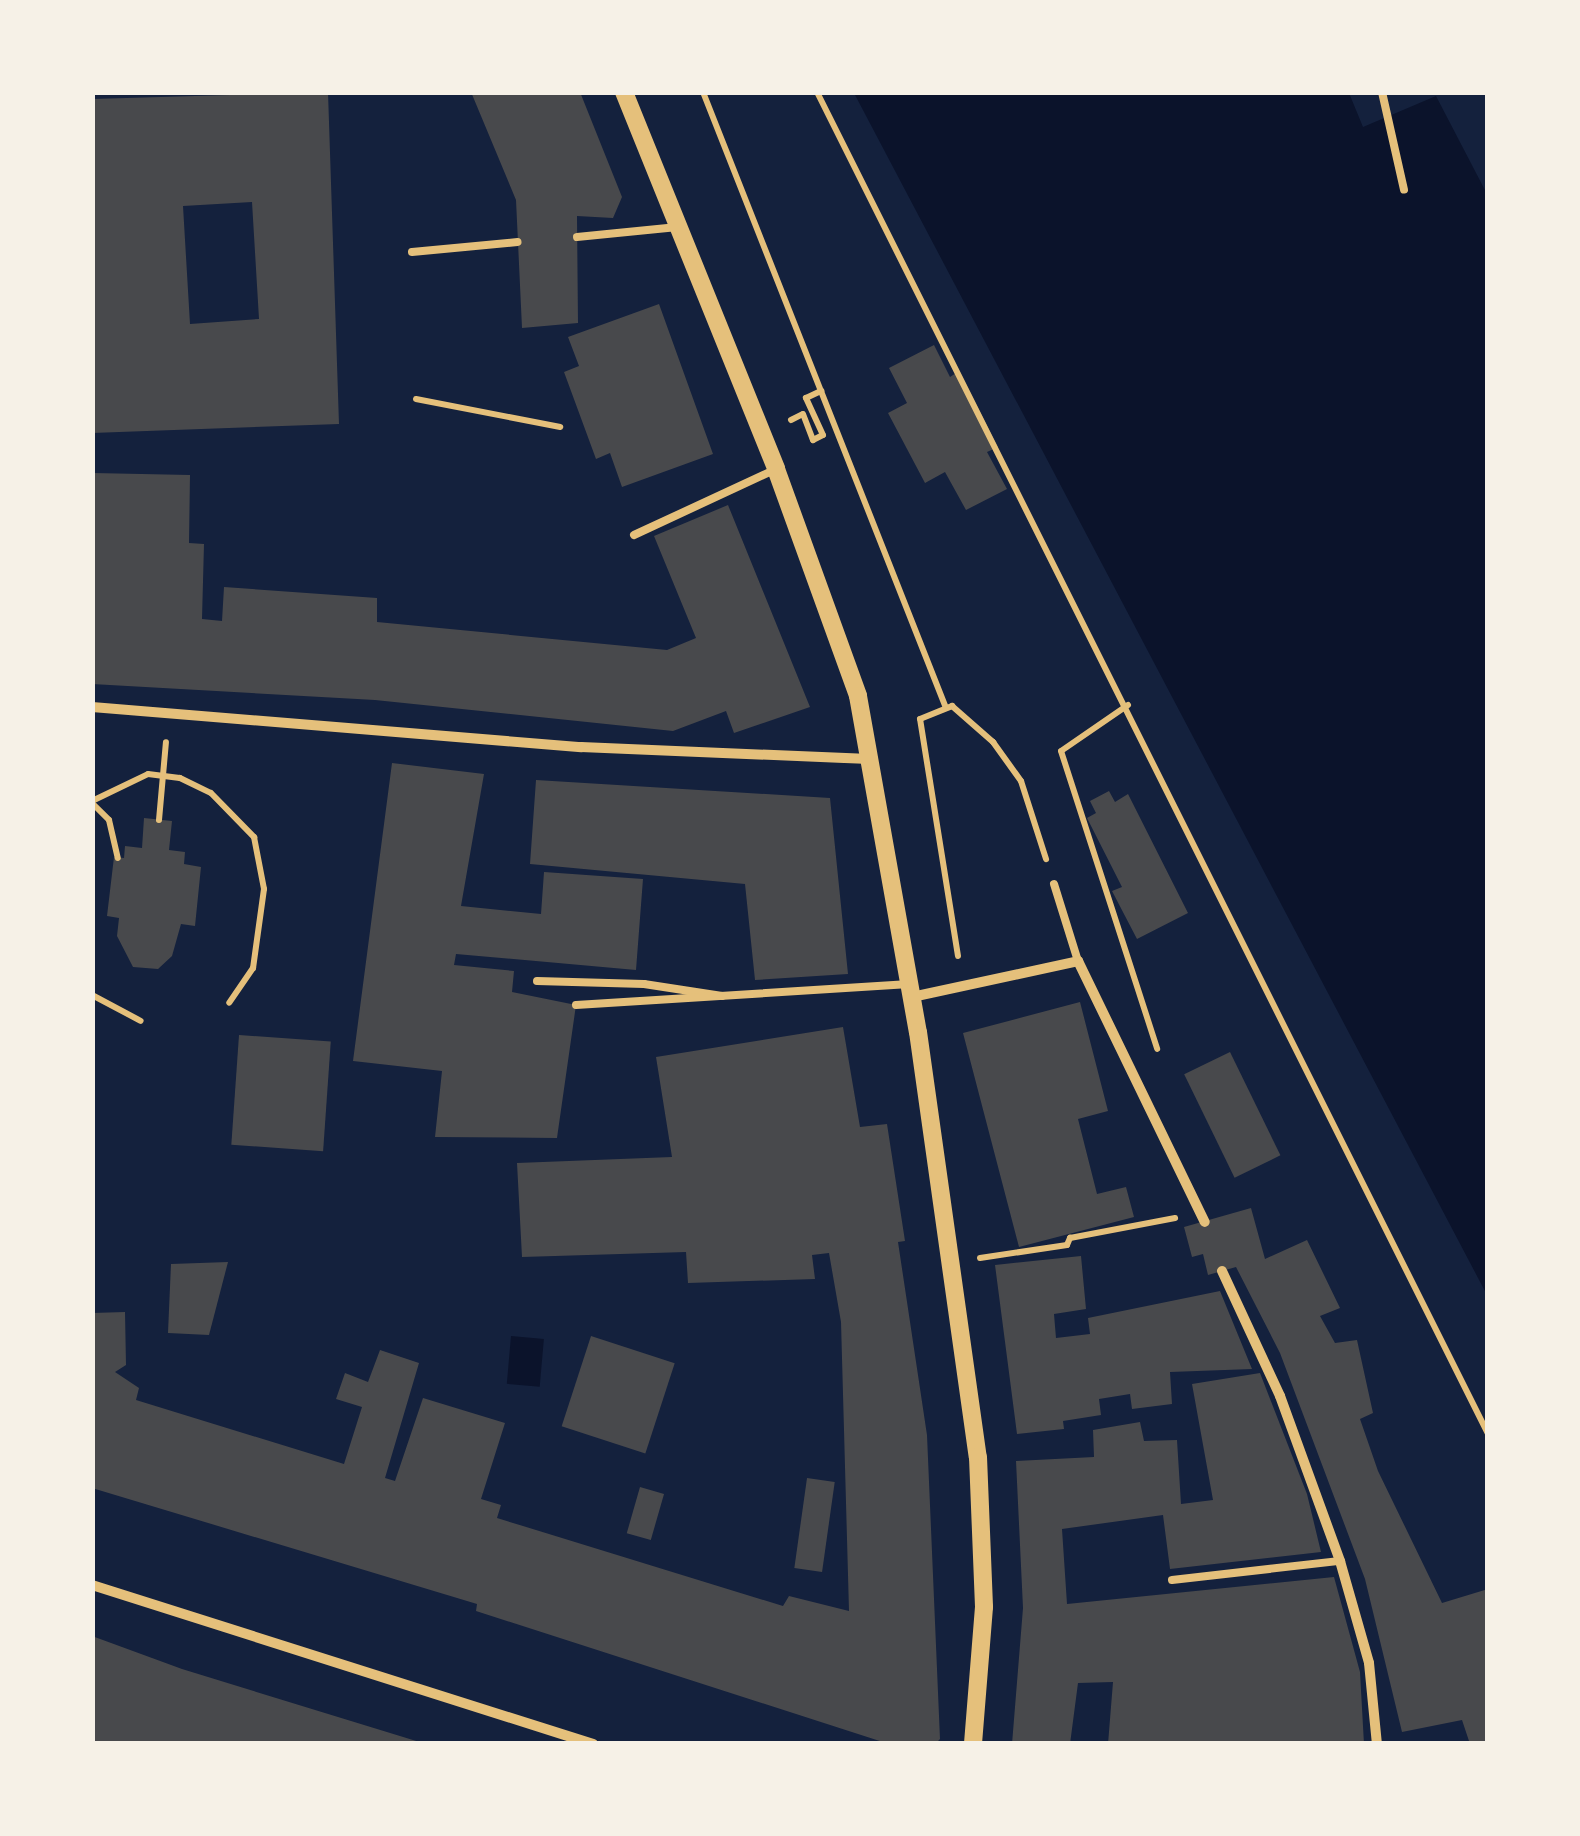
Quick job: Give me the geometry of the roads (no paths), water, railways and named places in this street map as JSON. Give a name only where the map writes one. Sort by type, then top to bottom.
[{"type":"street","points":[[624,92],[846,648],[871,759],[954,1262],[978,1457],[984,1606],[974,1744]]},
{"type":"street","points":[[92,707],[581,747],[871,759]]},
{"type":"street","points":[[910,990],[1078,962],[1203,1218]]},
{"type":"street","points":[[1222,1271],[1280,1396],[1340,1560],[1369,1663],[1376,1744]]},
{"type":"street","points":[[92,1584],[593,1744]]},
{"type":"lane","points":[[1382,92],[1404,190]]},
{"type":"lane","points":[[577,237],[678,227]]},
{"type":"lane","points":[[412,252],[518,242]]},
{"type":"lane","points":[[634,535],[776,469]]},
{"type":"lane","points":[[1054,884],[1078,962]]},
{"type":"lane","points":[[537,980],[644,984],[739,999]]},
{"type":"lane","points":[[576,1005],[910,990]]},
{"type":"lane","points":[[1172,1580],[1340,1560]]},
{"type":"water","points":[[854,93],[1349,93],[1363,127],[1436,96],[1487,194],[1487,1295]]},
{"type":"water","points":[[511,1336],[544,1339],[540,1387],[507,1384]]}]
